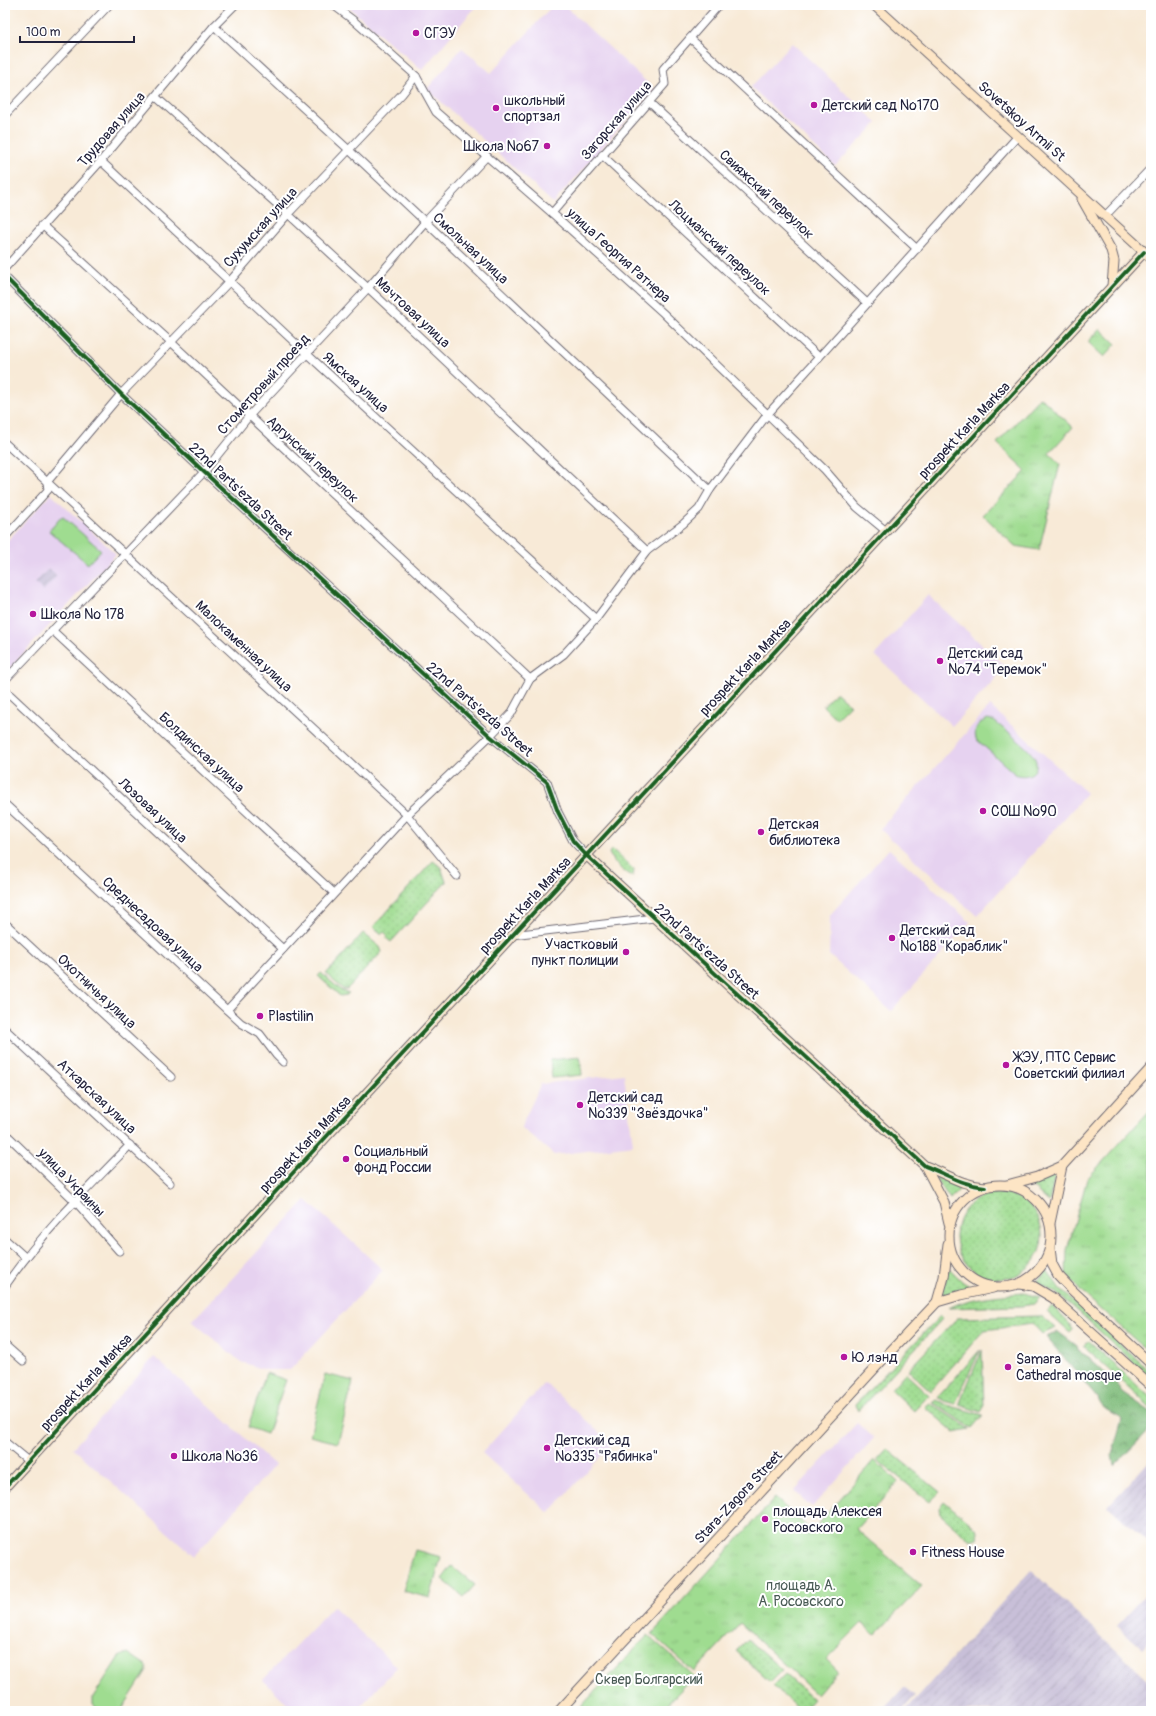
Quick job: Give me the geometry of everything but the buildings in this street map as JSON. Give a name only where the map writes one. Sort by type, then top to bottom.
[{"type":"street","points":[[5,115],[109,5]]},
{"type":"street","name":"Трудовая улица","points":[[5,268],[101,161],[214,26],[235,5]]},
{"type":"street","name":"улица Георгия Ратнера","points":[[333,5],[353,20],[416,76],[436,112],[552,213],[663,313],[825,470],[857,507],[886,531]]},
{"type":"street","name":"Загорская улица","points":[[552,213],[602,155],[650,103],[665,84],[663,69],[719,5]]},
{"type":"street","name":"Sovetskoy Armii St","points":[[874,5],[1151,258]]},
{"type":"street","name":"Смольная улица","points":[[214,26],[710,490]]},
{"type":"street","points":[[690,38],[917,249]]},
{"type":"street","name":"Сухумская улица","points":[[5,536],[48,490],[48,482],[121,394],[230,281],[288,214],[402,94],[416,76]]},
{"type":"street","name":"Мачтовая улица","points":[[156,97],[288,214],[647,551]]},
{"type":"street","name":"Свияжский переулок","points":[[650,103],[867,303]]},
{"type":"street","points":[[227,1010],[407,815],[511,714],[530,679],[564,654],[596,619],[647,551],[683,524],[699,509],[710,490],[767,415],[1018,136]]},
{"type":"street","name":"Лоцманский переулок","points":[[602,155],[819,357]]},
{"type":"street","name":"Стометровый проезд","points":[[5,680],[204,472],[249,416],[368,288],[424,222],[487,156]]},
{"type":"street","name":"Ямская улица","points":[[101,161],[307,354],[596,619]]},
{"type":"street","points":[[1105,216],[1151,168]]},
{"type":"street","points":[[1079,193],[1111,250],[1114,261],[1112,286]]},
{"type":"street","name":"Аргунский переулок","points":[[42,225],[171,342],[530,679]]},
{"type":"street","name":"prospekt Karla Marksa","points":[[5,1487],[512,935],[1144,252]]},
{"type":"street","name":"22nd Parts'ezda Street","points":[[5,277],[121,394],[204,472],[490,736],[547,782],[558,812],[573,841],[586,855],[925,1166],[944,1202],[949,1224]]},
{"type":"street","name":"Малокаменная улица","points":[[5,443],[407,815],[458,876]]},
{"type":"street","name":"Болдинская улица","points":[[52,630],[334,893]]},
{"type":"street","name":"Лозовая улица","points":[[5,690],[283,949]]},
{"type":"street","name":"Среднесадовая улица","points":[[7,809],[241,1023],[260,1034],[283,1062]]},
{"type":"street","points":[[512,935],[654,918]]},
{"type":"street","name":"Охотничья улица","points":[[5,923],[171,1077]]},
{"type":"street","name":"Аткарская улица","points":[[5,1029],[170,1183]]},
{"type":"street","points":[[925,1166],[960,1183],[971,1186],[985,1187],[1006,1185],[1037,1177],[1062,1166],[1151,1068]]},
{"type":"street","name":"улица Украины","points":[[5,1133],[75,1201],[119,1251]]},
{"type":"street","points":[[5,1286],[25,1257],[75,1201],[130,1145]]},
{"type":"street","points":[[1062,1166],[1050,1223],[1050,1248],[1052,1264],[1058,1275],[1072,1290],[1151,1364]]},
{"type":"street","points":[[1006,1185],[1025,1191],[1038,1202],[1050,1223]]},
{"type":"street","points":[[985,1187],[971,1194],[957,1207],[949,1224],[948,1241],[954,1258],[964,1273],[976,1283],[992,1288]]},
{"type":"street","points":[[5,1239],[25,1257]]},
{"type":"street","name":"Stara-Zagora Street","points":[[559,1711],[878,1364],[937,1302],[944,1277],[948,1241]]},
{"type":"street","points":[[1019,1284],[1032,1277],[1042,1265],[1050,1248]]},
{"type":"street","points":[[937,1302],[992,1288],[1019,1284],[1033,1286],[1053,1298],[1151,1386]]},
{"type":"street","points":[[5,1345],[23,1362]]},
{"type":"street","points":[[5,1442],[28,1461]]},
{"type":"shaded area","name":"СГЭУ","points":[[346,5],[477,5],[422,70]]},
{"type":"shaded area","name":"Школа №67","points":[[553,5],[564,5],[654,89],[553,203],[427,89],[462,48],[491,73]]},
{"type":"shaded area","name":"Детский сад №170","points":[[792,43],[877,123],[835,166],[751,87]]},
{"type":"shaded area","name":"Школа № 178","points":[[51,494],[116,554],[5,673],[5,543]]},
{"type":"shaded area","points":[[49,568],[57,576],[43,591],[35,583]]},
{"type":"shaded area","name":"Детский сад №74 \"Теремок\"","points":[[928,595],[1006,667],[952,726],[875,655]]},
{"type":"shaded area","name":"СОШ №90","points":[[990,706],[1087,793],[977,916],[880,829]]},
{"type":"shaded area","name":"Детский сад №188 \"Кораблик\"","points":[[889,849],[970,922],[891,1011],[829,955],[830,915]]},
{"type":"shaded area","name":"Детский сад №339 \"Звёздочка\"","points":[[624,1074],[633,1145],[554,1155],[521,1127],[541,1084]]},
{"type":"shaded area","points":[[306,1200],[383,1270],[290,1370],[266,1370],[241,1362],[192,1321]]},
{"type":"shaded area","name":"Школа №36","points":[[154,1357],[275,1465],[194,1556],[73,1448]]},
{"type":"shaded area","name":"Детский сад №335 \"Рябинка\"","points":[[545,1383],[612,1444],[549,1513],[482,1453]]},
{"type":"shaded area","points":[[857,1423],[874,1438],[812,1507],[794,1491]]},
{"type":"shaded area","points":[[1151,1459],[1151,1545],[1108,1506]]},
{"type":"shaded area","points":[[1031,1570],[1151,1683],[1151,1711],[905,1711]]},
{"type":"shaded area","points":[[1151,1589],[1151,1638],[1142,1648],[1117,1626]]},
{"type":"shaded area","points":[[333,1606],[397,1667],[356,1711],[295,1711],[263,1680]]},
{"type":"shaded area","points":[[904,1687],[915,1696],[902,1711],[882,1711]]},
{"type":"green space","points":[[1100,329],[1116,344],[1104,357],[1088,342]]},
{"type":"green space","points":[[1040,397],[1073,427],[1049,453],[1060,464],[1039,550],[1015,546],[983,515],[1026,471],[997,443]]},
{"type":"green space","points":[[62,516],[101,550],[88,564],[49,531]]},
{"type":"green space","points":[[836,692],[850,705],[836,719],[823,706]]},
{"type":"green space","points":[[988,719],[994,721],[1018,740],[1030,752],[1036,762],[1033,773],[1022,776],[1015,774],[976,739],[975,732],[977,726],[981,722]]},
{"type":"green space","points":[[612,849],[634,870],[633,876],[619,867],[613,860],[609,853]]},
{"type":"green space","points":[[433,861],[441,867],[446,882],[391,942],[386,938],[388,936],[384,932],[382,934],[373,927]]},
{"type":"green space","points":[[363,933],[380,947],[382,952],[347,989],[343,989],[326,974]]},
{"type":"green space","points":[[321,973],[341,990],[349,993],[347,995],[340,996],[318,976]]},
{"type":"green space","points":[[580,1057],[582,1075],[552,1078],[550,1060]]},
{"type":"green space","points":[[1151,1109],[1151,1354],[1085,1295],[1066,1274],[1067,1250],[1087,1179]]},
{"type":"green space","points":[[1056,1172],[1049,1202],[1029,1184]]},
{"type":"green space","points":[[937,1175],[960,1189],[950,1199],[935,1177]]},
{"type":"green space","points":[[991,1193],[1007,1193],[1016,1196],[1030,1205],[1039,1219],[1042,1228],[1042,1244],[1039,1253],[1030,1267],[1016,1276],[1007,1279],[991,1279],[975,1272],[968,1267],[963,1260],[956,1244],[956,1228],[963,1212],[968,1205],[975,1200]]},
{"type":"green space","points":[[949,1268],[963,1282],[971,1287],[954,1291],[941,1297]]},
{"type":"green space","points":[[1047,1270],[1060,1289],[1151,1372],[1151,1378],[1072,1306],[1056,1293],[1035,1282],[1040,1279]]},
{"type":"green space","points":[[1024,1293],[1040,1297],[1034,1304],[1021,1306],[949,1308],[975,1299]]},
{"type":"green space","points":[[1052,1306],[1069,1323],[1073,1330],[1070,1333],[1047,1312]]},
{"type":"green space","points":[[940,1316],[943,1318],[858,1411],[855,1405]]},
{"type":"green space","points":[[1041,1316],[1056,1328],[1042,1334],[1033,1324],[984,1330],[931,1391],[908,1370],[957,1318]]},
{"type":"green space","points":[[1057,1331],[1077,1346],[1078,1351],[1092,1359],[1092,1361],[1111,1381],[1115,1382],[1122,1392],[1151,1412],[1151,1428],[1114,1466],[1112,1455],[1122,1419],[1103,1407],[1098,1398],[1046,1337],[1056,1333]]},
{"type":"green space","points":[[1089,1341],[1151,1398],[1151,1408],[1084,1346]]},
{"type":"green space","points":[[980,1350],[955,1404],[944,1401],[938,1397]]},
{"type":"green space","points":[[982,1350],[984,1407],[981,1412],[959,1405]]},
{"type":"green space","points":[[266,1373],[286,1380],[267,1434],[248,1427]]},
{"type":"green space","points":[[905,1373],[929,1395],[914,1411],[891,1389]]},
{"type":"green space","points":[[325,1374],[353,1381],[338,1443],[310,1436]]},
{"type":"green space","points":[[936,1399],[946,1405],[983,1415],[972,1428],[932,1402]]},
{"type":"green space","points":[[930,1403],[970,1429],[954,1432],[925,1407]]},
{"type":"green space","points":[[887,1449],[940,1492],[930,1502],[877,1460]]},
{"type":"green space","name":"площадь А. А. Росовского","points":[[874,1460],[898,1482],[856,1529],[922,1586],[875,1635],[862,1623],[826,1659],[838,1671],[817,1695],[740,1623],[694,1672],[652,1634],[775,1498],[812,1531]]},
{"type":"green space","points":[[944,1501],[978,1530],[977,1538],[970,1540],[940,1514],[939,1508]]},
{"type":"green space","points":[[415,1550],[441,1557],[430,1598],[403,1591]]},
{"type":"green space","points":[[452,1566],[475,1585],[464,1597],[442,1579]]},
{"type":"green space","name":"Сквер Болгарский","points":[[648,1635],[694,1676],[661,1711],[577,1711]]},
{"type":"green space","points":[[748,1639],[782,1670],[770,1682],[736,1651]]},
{"type":"green space","points":[[128,1653],[147,1666],[147,1670],[121,1711],[101,1711],[93,1705],[93,1697],[119,1657]]},
{"type":"green space","points":[[785,1674],[813,1699],[802,1711],[800,1711],[773,1686]]},
{"type":"cycle path","points":[[5,1487],[290,1176],[1144,252]]},
{"type":"cycle path","points":[[5,277],[121,394],[204,472],[490,736],[547,782],[558,812],[573,841],[586,855],[925,1166],[961,1182],[985,1187]]},
{"type":"place","name":"СГЭУ","points":[[416,33]]},
{"type":"place","name":"Детский сад №170","points":[[814,105]]},
{"type":"place","name":"школьный спортзал","points":[[496,108]]},
{"type":"place","name":"Школа №67","points":[[547,146]]},
{"type":"place","name":"Школа № 178","points":[[33,614]]},
{"type":"place","name":"Детский сад №74 \"Теремок\"","points":[[940,661]]},
{"type":"place","name":"СОШ №90","points":[[983,811]]},
{"type":"place","name":"Детская библиотека","points":[[761,832]]},
{"type":"place","name":"Детский сад №188 \"Кораблик\"","points":[[892,938]]},
{"type":"place","name":"Участковый пункт полиции","points":[[626,952]]},
{"type":"place","name":"Plastilin","points":[[260,1016]]},
{"type":"place","name":"ЖЭУ, ПТС Сервис Советский филиал","points":[[1006,1065]]},
{"type":"place","name":"Детский сад №339 \"Звёздочка\"","points":[[580,1105]]},
{"type":"place","name":"Социальный фонд России","points":[[346,1159]]},
{"type":"place","name":"Ю лэнд","points":[[844,1357]]},
{"type":"place","name":"Samara Cathedral mosque","points":[[1008,1367]]},
{"type":"place","name":"Детский сад №335 \"Рябинка\"","points":[[547,1448]]},
{"type":"place","name":"Школа №36","points":[[174,1456]]},
{"type":"place","name":"площадь Алексея Росовского","points":[[765,1519]]},
{"type":"place","name":"Fitness House","points":[[913,1552]]}]
